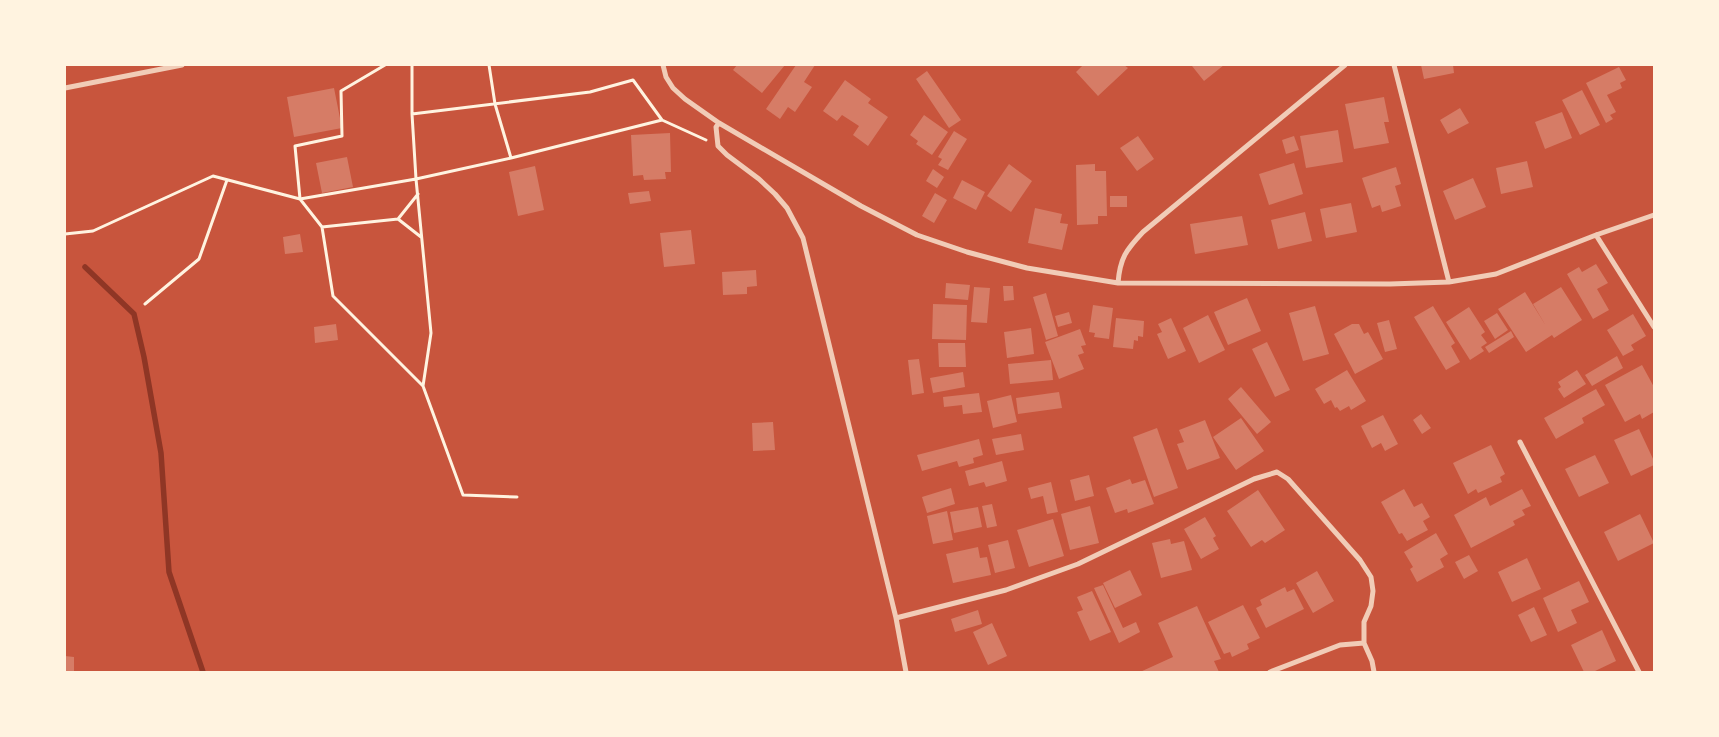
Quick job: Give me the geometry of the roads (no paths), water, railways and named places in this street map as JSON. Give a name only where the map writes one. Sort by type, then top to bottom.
[{"type":"street","points":[[65,88],[182,65]]},
{"type":"street","points":[[662,65],[666,77],[673,88],[719,123],[860,206],[917,235],[967,252],[1027,268],[1118,283],[1390,284],[1449,282],[1496,274],[1596,235],[1654,215]]},
{"type":"street","points":[[1118,283],[1119,267],[1127,249],[1143,232],[1345,65]]},
{"type":"street","points":[[1394,65],[1449,282]]},
{"type":"street","points":[[719,123],[716,127],[718,146],[727,155],[759,178],[775,194],[787,208],[802,238],[896,618],[906,672]]},
{"type":"street","points":[[1596,235],[1654,327]]},
{"type":"street","points":[[1520,442],[1639,672]]},
{"type":"street","points":[[896,618],[1006,590],[1078,564],[1254,479],[1277,472],[1288,480],[1360,560],[1371,577],[1373,591],[1364,622],[1364,643],[1372,661],[1374,672]]},
{"type":"street","points":[[1270,672],[1340,645],[1364,643]]},
{"type":"waterway","points":[[85,267],[134,314],[144,357],[161,453],[169,572],[203,672]]}]
